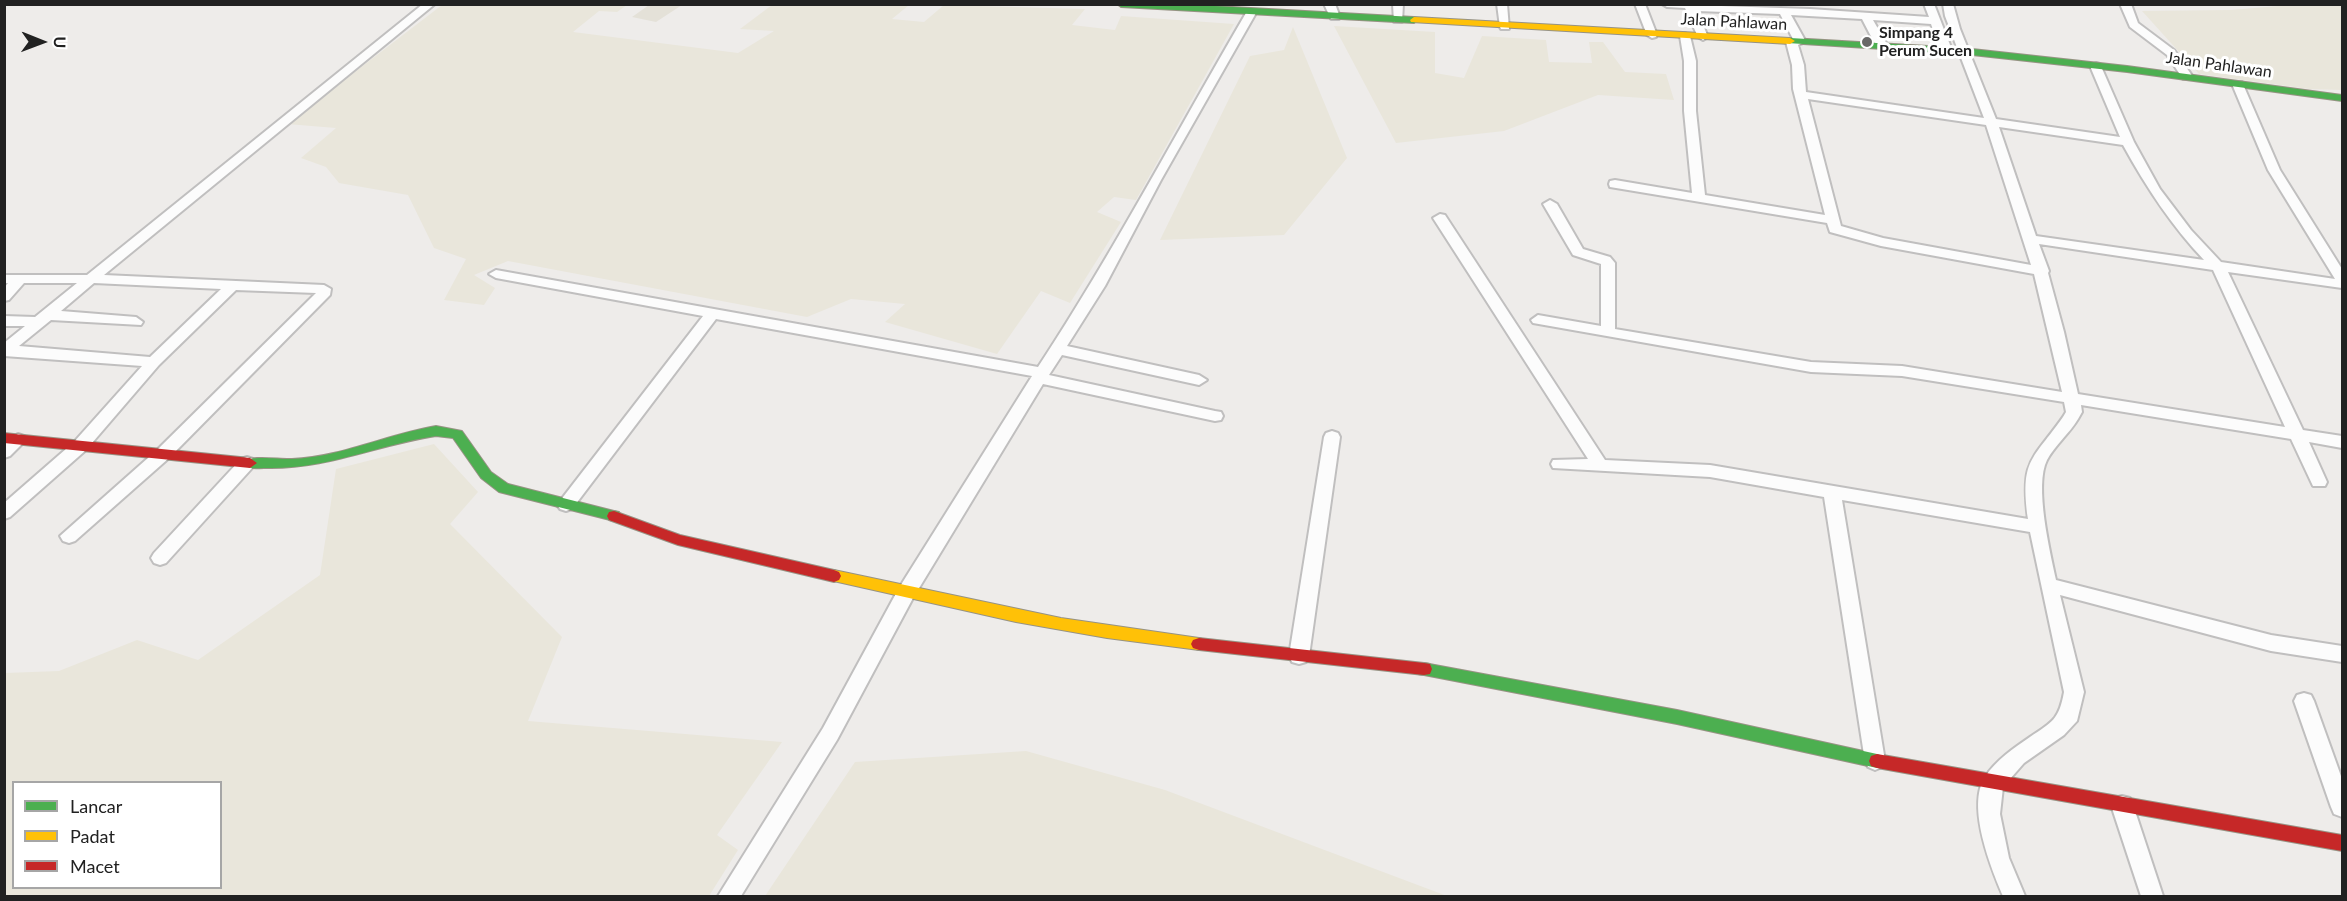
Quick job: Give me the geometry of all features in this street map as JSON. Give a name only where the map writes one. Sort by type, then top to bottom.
[{"type":"street","points":[[6,350],[430,4]]},
{"type":"street","name":"Jalan Pahlawan","points":[[1121,4],[1251,13],[1332,11],[1398,21],[1963,51],[2343,98]]},
{"type":"street","points":[[1398,4],[1398,21]]},
{"type":"street","points":[[1502,4],[1506,27]]},
{"type":"street","points":[[1640,4],[1652,35]]},
{"type":"street","points":[[1666,4],[1784,11],[1809,8],[1935,21]]},
{"type":"street","points":[[1884,4],[1890,16]]},
{"type":"street","points":[[1929,4],[1946,50]]},
{"type":"street","points":[[1948,4],[1950,19],[1979,86],[2042,272],[2074,412],[2068,426],[2037,461],[2033,481],[2038,527],[2074,692],[2070,715],[2057,729],[2017,757],[1994,783],[1989,814],[1998,858],[2014,897]]},
{"type":"street","points":[[2124,4],[2130,21],[2169,49],[2181,64],[2187,77]]},
{"type":"street","points":[[1690,6],[1703,37]]},
{"type":"street","points":[[1784,11],[1796,42],[1801,95],[1835,229],[1850,235],[2042,272]]},
{"type":"street","points":[[729,897],[830,734],[906,593],[1098,286],[1155,180],[1251,13]]},
{"type":"street","points":[[1865,15],[1882,46]]},
{"type":"street","points":[[1685,36],[1690,61],[1690,111],[1699,198]]},
{"type":"street","points":[[2096,66],[2128,142],[2164,206],[2219,268],[2319,482]]},
{"type":"street","points":[[2238,84],[2274,170],[2343,279]]},
{"type":"street","points":[[1801,95],[2128,142]]},
{"type":"street","points":[[1615,184],[1831,220]]},
{"type":"street","points":[[1550,204],[1578,252],[1608,263],[1608,331]]},
{"type":"street","points":[[1440,218],[1599,464]]},
{"type":"street","points":[[2030,239],[2219,268],[2343,284]]},
{"type":"street","points":[[496,274],[1041,375],[1215,416]]},
{"type":"street","points":[[4,279],[91,279],[234,284],[320,288],[324,292],[163,454],[69,536]]},
{"type":"street","points":[[4,297],[20,279]]},
{"type":"street","points":[[8,506],[80,446],[154,362],[234,284]]},
{"type":"street","points":[[566,505],[713,313]]},
{"type":"street","points":[[4,321],[44,318],[136,322]]},
{"type":"street","points":[[1538,320],[1811,367],[1888,369],[2343,442]]},
{"type":"street","points":[[1058,349],[1199,380]]},
{"type":"street","points":[[6,350],[154,362]]},
{"type":"street","points":[[4,452],[11,439],[247,463],[293,464],[332,457],[423,433],[450,431],[457,434],[486,475],[504,488],[610,514],[678,540],[906,593],[1104,632],[1441,672],[1677,717],[1875,761],[2343,843]]},
{"type":"street","points":[[1299,656],[1332,437]]},
{"type":"street","points":[[160,558],[247,463]]},
{"type":"street","points":[[1559,464],[1599,464],[1710,471],[2038,527]]},
{"type":"street","points":[[1833,492],[1875,761]]},
{"type":"street","points":[[2050,585],[2271,643],[2343,654]]},
{"type":"street","points":[[2304,701],[2343,807]]},
{"type":"street","points":[[2122,805],[2152,897]]},
{"type":"shaded area","points":[[682,4],[656,22],[632,17],[649,5]]},
{"type":"shaded area","points":[[442,5],[627,5],[617,12],[599,11],[573,32],[738,53],[774,31],[740,29],[772,5],[909,5],[892,19],[924,22],[944,5],[1085,9],[1072,25],[1115,30],[1121,16],[1234,24],[1136,200],[1114,197],[1097,212],[1121,222],[1070,303],[1041,291],[997,354],[885,322],[905,304],[851,299],[807,317],[508,261],[474,275],[495,288],[484,305],[444,300],[466,259],[434,248],[408,195],[339,183],[326,167],[301,158],[336,128],[287,124]]},
{"type":"shaded area","points":[[2290,5],[2342,5],[2342,90],[2309,89],[2199,74],[2142,11],[2230,10]]},
{"type":"shaded area","points":[[1334,26],[1435,32],[1435,73],[1464,78],[1482,36],[1546,40],[1549,62],[1592,63],[1589,42],[1603,42],[1625,72],[1666,74],[1674,100],[1598,95],[1504,131],[1396,143]]},
{"type":"shaded area","points":[[1293,27],[1347,158],[1284,235],[1160,240],[1250,56],[1284,50]]},
{"type":"shaded area","points":[[434,444],[478,492],[450,524],[562,637],[528,721],[782,742],[717,835],[738,850],[709,896],[5,896],[5,673],[59,671],[137,640],[198,660],[320,575],[336,469]]},
{"type":"shaded area","points":[[1026,751],[1165,790],[1447,896],[765,896],[855,762]]},
{"type":"traffic: fast","points":[[1121,4],[1414,20]]},
{"type":"traffic: fast","points":[[1790,41],[1963,51],[2127,69],[2342,98]]},
{"type":"traffic: fast","points":[[250,463],[293,464],[332,457],[423,433],[436,431],[457,434],[486,475],[504,488],[614,516]]},
{"type":"traffic: fast","points":[[1424,669],[1677,717],[1877,761]]},
{"type":"traffic: slow","points":[[1414,20],[1790,41]]},
{"type":"traffic: slow","points":[[834,576],[1061,624],[1199,644]]},
{"type":"traffic: jam","points":[[4,438],[250,463]]},
{"type":"traffic: jam","points":[[614,516],[678,540],[834,576]]},
{"type":"traffic: jam","points":[[1199,644],[1424,669]]},
{"type":"traffic: jam","points":[[1877,761],[2342,843]]},
{"type":"place","name":"Simpang 4 Perum Sucen","points":[[1867,42]]}]
